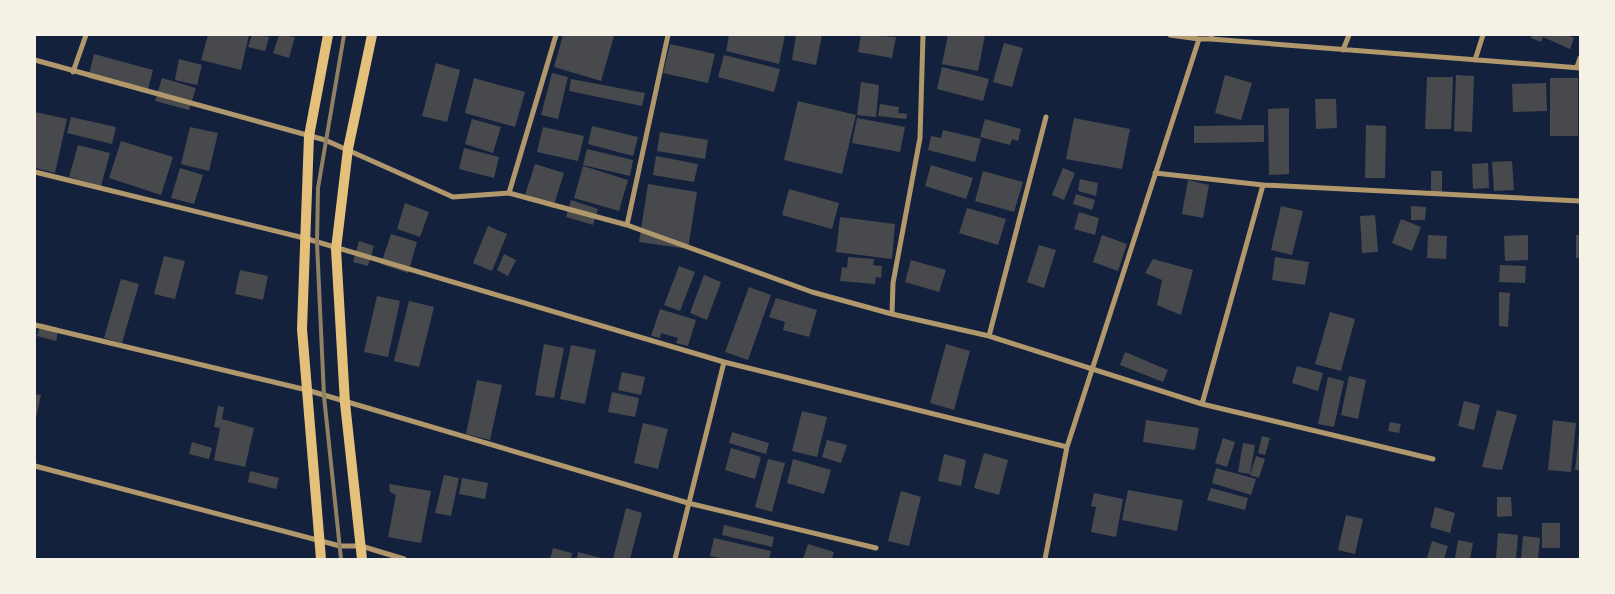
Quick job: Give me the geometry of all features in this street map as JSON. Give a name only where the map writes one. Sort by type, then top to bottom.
[{"type":"main road","points":[[321,559],[302,329],[309,136],[328,35]]},
{"type":"main road","points":[[362,559],[345,403],[336,249],[348,149],[372,35]]},
{"type":"street","points":[[73,72],[86,35]]},
{"type":"street","points":[[509,193],[556,35]]},
{"type":"street","points":[[627,225],[668,35]]},
{"type":"street","points":[[892,314],[892,282],[920,138],[923,35]]},
{"type":"street","points":[[1170,35],[1199,39],[1211,37],[1343,50],[1578,68],[1580,58]]},
{"type":"street","points":[[1343,50],[1349,35]]},
{"type":"street","points":[[1475,60],[1483,35]]},
{"type":"street","points":[[1045,559],[1067,448],[1199,39]]},
{"type":"street","points":[[35,60],[309,136],[348,149],[453,197],[509,193],[627,225],[812,292],[892,314],[989,336],[1202,404],[1433,459]]},
{"type":"street","points":[[989,336],[1046,116]]},
{"type":"street","points":[[35,172],[304,238],[724,362],[1067,448]]},
{"type":"street","points":[[1155,174],[1263,185],[1580,201]]},
{"type":"street","points":[[1202,404],[1263,185]]},
{"type":"street","points":[[35,325],[307,390],[345,403],[688,503],[876,548]]},
{"type":"street","points":[[675,559],[724,362]]},
{"type":"street","points":[[35,466],[340,546],[361,546],[404,559]]},
{"type":"building","points":[[208,35],[249,35],[241,70],[201,60]]},
{"type":"building","points":[[252,35],[269,37],[265,51],[248,47]]},
{"type":"building","points":[[279,35],[295,37],[289,58],[273,53]]},
{"type":"building","points":[[563,35],[614,36],[601,81],[554,67]]},
{"type":"building","points":[[729,35],[785,35],[779,64],[726,51]]},
{"type":"building","points":[[796,35],[822,35],[816,65],[792,60]]},
{"type":"building","points":[[861,35],[896,37],[892,58],[858,52]]},
{"type":"building","points":[[948,35],[985,35],[978,71],[942,64]]},
{"type":"building","points":[[1532,35],[1567,35],[1574,38],[1570,49],[1543,37],[1541,42],[1531,38]]},
{"type":"building","points":[[1004,43],[1023,48],[1012,87],[993,82]]},
{"type":"building","points":[[670,44],[715,54],[708,83],[663,73]]},
{"type":"building","points":[[94,54],[153,70],[147,93],[88,78]]},
{"type":"building","points":[[724,55],[780,69],[774,92],[718,77]]},
{"type":"building","points":[[179,59],[202,65],[197,85],[175,80]]},
{"type":"building","points":[[436,63],[460,70],[447,122],[422,116]]},
{"type":"building","points":[[942,67],[989,79],[983,101],[937,89]]},
{"type":"building","points":[[552,73],[568,77],[558,119],[541,115]]},
{"type":"building","points":[[1225,75],[1252,83],[1241,120],[1215,113]]},
{"type":"building","points":[[1456,75],[1474,76],[1472,132],[1454,131]]},
{"type":"building","points":[[1427,77],[1453,77],[1451,129],[1425,129]]},
{"type":"building","points":[[162,78],[196,88],[189,110],[155,101]]},
{"type":"building","points":[[474,78],[525,92],[515,127],[465,113]]},
{"type":"building","points":[[1550,78],[1578,78],[1578,136],[1550,136]]},
{"type":"building","points":[[571,79],[645,93],[642,106],[569,91]]},
{"type":"building","points":[[861,82],[879,85],[876,117],[857,115]]},
{"type":"building","points":[[1546,83],[1547,111],[1513,112],[1512,84]]},
{"type":"building","points":[[1315,99],[1336,99],[1337,128],[1316,129]]},
{"type":"building","points":[[798,101],[856,115],[842,174],[784,160]]},
{"type":"building","points":[[880,104],[899,107],[898,113],[907,114],[906,119],[878,116]]},
{"type":"building","points":[[1289,108],[1289,174],[1269,175],[1268,109]]},
{"type":"building","points":[[35,112],[67,119],[55,173],[35,168]]},
{"type":"building","points":[[71,117],[116,127],[112,144],[67,133]]},
{"type":"building","points":[[857,118],[905,127],[900,152],[852,143]]},
{"type":"building","points":[[1074,118],[1130,129],[1122,169],[1066,159]]},
{"type":"building","points":[[472,119],[501,127],[493,153],[465,144]]},
{"type":"building","points":[[985,119],[1021,129],[1018,141],[1012,139],[1010,145],[980,137]]},
{"type":"building","points":[[1264,125],[1264,142],[1194,143],[1194,126]]},
{"type":"building","points":[[1366,125],[1386,126],[1385,178],[1365,178]]},
{"type":"building","points":[[592,126],[638,137],[633,156],[588,144]]},
{"type":"building","points":[[190,127],[218,133],[209,171],[181,164]]},
{"type":"building","points":[[543,127],[584,136],[578,161],[537,152]]},
{"type":"building","points":[[943,130],[981,139],[975,162],[928,150],[931,136],[941,138]]},
{"type":"building","points":[[660,132],[708,140],[705,159],[657,151]]},
{"type":"building","points":[[121,141],[173,157],[161,195],[109,178]]},
{"type":"building","points":[[78,145],[110,153],[101,186],[69,177]]},
{"type":"building","points":[[464,148],[499,157],[494,178],[459,169]]},
{"type":"building","points":[[587,149],[633,160],[630,176],[583,165]]},
{"type":"building","points":[[656,156],[698,164],[694,182],[653,175]]},
{"type":"building","points":[[1512,161],[1514,190],[1494,191],[1492,162]]},
{"type":"building","points":[[1488,163],[1489,188],[1473,189],[1472,164]]},
{"type":"building","points":[[535,164],[564,173],[553,208],[524,198]]},
{"type":"building","points":[[931,165],[973,178],[966,199],[925,186]]},
{"type":"building","points":[[583,166],[628,180],[619,211],[574,198]]},
{"type":"building","points":[[180,168],[203,175],[194,204],[171,198]]},
{"type":"building","points":[[1063,168],[1075,173],[1064,200],[1052,195]]},
{"type":"building","points":[[983,171],[1023,182],[1014,212],[975,201]]},
{"type":"building","points":[[1431,171],[1442,171],[1442,192],[1431,192]]},
{"type":"building","points":[[1080,179],[1098,183],[1096,196],[1078,191]]},
{"type":"building","points":[[1188,180],[1209,185],[1203,218],[1182,214]]},
{"type":"building","points":[[648,184],[697,192],[688,249],[639,242]]},
{"type":"building","points":[[789,189],[839,203],[832,229],[782,215]]},
{"type":"building","points":[[1076,194],[1095,200],[1092,210],[1073,204]]},
{"type":"building","points":[[571,200],[598,209],[593,225],[566,217]]},
{"type":"building","points":[[405,203],[429,212],[420,237],[397,229]]},
{"type":"building","points":[[1281,206],[1303,211],[1292,255],[1271,250]]},
{"type":"building","points":[[1411,206],[1426,207],[1425,220],[1411,220]]},
{"type":"building","points":[[967,208],[1006,219],[998,245],[959,233]]},
{"type":"building","points":[[1079,212],[1099,218],[1095,235],[1074,229]]},
{"type":"building","points":[[1375,215],[1378,252],[1362,253],[1360,216]]},
{"type":"building","points":[[840,217],[895,224],[892,259],[836,252]]},
{"type":"building","points":[[1401,219],[1421,227],[1412,251],[1392,243]]},
{"type":"building","points":[[488,226],[507,234],[492,271],[473,263]]},
{"type":"building","points":[[391,234],[417,242],[408,273],[381,264]]},
{"type":"building","points":[[1102,235],[1127,244],[1118,271],[1093,262]]},
{"type":"building","points":[[1428,235],[1447,236],[1446,259],[1427,258]]},
{"type":"building","points":[[1528,235],[1528,260],[1505,261],[1504,236]]},
{"type":"building","points":[[1576,235],[1580,235],[1580,258],[1576,258]]},
{"type":"building","points":[[359,241],[374,246],[368,266],[353,262]]},
{"type":"building","points":[[1039,245],[1056,250],[1044,288],[1027,282]]},
{"type":"building","points":[[504,254],[516,260],[508,276],[497,270]]},
{"type":"building","points":[[164,256],[185,261],[175,299],[154,294]]},
{"type":"building","points":[[848,257],[874,259],[873,265],[882,266],[881,278],[876,277],[875,284],[840,281],[842,267],[847,268]]},
{"type":"building","points":[[1275,257],[1309,262],[1305,285],[1272,280]]},
{"type":"building","points":[[1153,259],[1193,270],[1181,315],[1157,305],[1162,280],[1145,273]]},
{"type":"building","points":[[911,260],[946,270],[939,292],[905,282]]},
{"type":"building","points":[[1500,265],[1526,266],[1525,283],[1499,282]]},
{"type":"building","points":[[679,266],[695,272],[680,311],[664,305]]},
{"type":"building","points":[[240,270],[268,276],[263,300],[235,294]]},
{"type":"building","points":[[704,275],[721,282],[707,320],[690,313]]},
{"type":"building","points":[[121,279],[139,284],[122,343],[104,338]]},
{"type":"building","points":[[749,287],[771,295],[748,360],[725,352]]},
{"type":"building","points":[[1499,292],[1510,293],[1508,327],[1499,326]]},
{"type":"building","points":[[377,296],[400,301],[388,357],[364,352]]},
{"type":"building","points":[[776,298],[817,310],[809,337],[783,330],[785,322],[769,317]]},
{"type":"building","points":[[409,301],[434,307],[419,367],[394,361]]},
{"type":"building","points":[[660,309],[696,320],[688,346],[676,343],[678,338],[661,333],[660,338],[651,336]]},
{"type":"building","points":[[1330,312],[1355,319],[1341,371],[1315,364]]},
{"type":"building","points":[[41,323],[59,328],[56,341],[37,336]]},
{"type":"building","points":[[544,344],[564,348],[554,398],[535,395]]},
{"type":"building","points":[[946,344],[970,351],[954,410],[930,403]]},
{"type":"building","points":[[571,345],[596,350],[585,404],[560,399]]},
{"type":"building","points":[[1125,352],[1168,370],[1163,382],[1120,365]]},
{"type":"building","points":[[1297,366],[1323,373],[1318,391],[1292,383]]},
{"type":"building","points":[[622,372],[645,377],[641,395],[618,390]]},
{"type":"building","points":[[1349,376],[1366,380],[1358,419],[1341,415]]},
{"type":"building","points":[[1328,377],[1344,381],[1334,427],[1318,424]]},
{"type":"building","points":[[477,380],[502,385],[490,440],[466,434]]},
{"type":"building","points":[[612,392],[639,398],[635,417],[608,412]]},
{"type":"building","points":[[35,394],[41,395],[36,418],[35,418]]},
{"type":"building","points":[[1464,401],[1480,405],[1474,430],[1458,426]]},
{"type":"building","points":[[218,406],[224,407],[222,419],[254,428],[245,467],[214,460],[220,428],[214,427]]},
{"type":"building","points":[[1497,410],[1517,415],[1502,470],[1482,467]]},
{"type":"building","points":[[802,411],[827,417],[817,457],[792,451]]},
{"type":"building","points":[[1146,420],[1199,428],[1195,450],[1143,442]]},
{"type":"building","points":[[1553,420],[1576,423],[1571,472],[1548,470]]},
{"type":"building","points":[[1390,422],[1401,424],[1399,433],[1388,431]]},
{"type":"building","points":[[643,423],[668,429],[658,469],[634,463]]},
{"type":"building","points":[[732,432],[769,443],[766,454],[729,443]]},
{"type":"building","points":[[1579,434],[1580,470],[1575,470]]},
{"type":"building","points":[[1262,436],[1270,438],[1265,455],[1258,453]]},
{"type":"building","points":[[1223,438],[1235,442],[1227,467],[1215,463]]},
{"type":"building","points":[[827,440],[847,445],[841,463],[822,457]]},
{"type":"building","points":[[192,442],[212,448],[209,459],[189,454]]},
{"type":"building","points":[[1243,443],[1255,445],[1250,474],[1238,472]]},
{"type":"building","points":[[731,448],[761,457],[755,479],[725,470]]},
{"type":"building","points":[[984,453],[1008,460],[999,495],[974,488]]},
{"type":"building","points":[[944,454],[966,460],[961,486],[938,481]]},
{"type":"building","points":[[1256,456],[1265,459],[1259,478],[1250,475]]},
{"type":"building","points":[[768,459],[785,463],[772,512],[755,507]]},
{"type":"building","points":[[793,459],[831,470],[824,494],[787,483]]},
{"type":"building","points":[[1216,468],[1256,479],[1251,495],[1212,483]]},
{"type":"building","points":[[250,471],[279,478],[276,489],[248,482]]},
{"type":"building","points":[[444,475],[459,478],[451,516],[435,513]]},
{"type":"building","points":[[462,478],[488,483],[485,499],[459,494]]},
{"type":"building","points":[[389,484],[431,491],[421,543],[388,537],[396,495],[390,492]]},
{"type":"building","points":[[1211,488],[1248,498],[1245,510],[1207,500]]},
{"type":"building","points":[[1128,490],[1183,500],[1177,531],[1122,520]]},
{"type":"building","points":[[901,491],[921,497],[909,546],[888,541]]},
{"type":"building","points":[[1094,493],[1123,499],[1116,537],[1091,532],[1096,507],[1091,506]]},
{"type":"building","points":[[1497,497],[1511,497],[1512,516],[1497,517]]},
{"type":"building","points":[[1435,507],[1455,513],[1450,533],[1430,527]]},
{"type":"building","points":[[626,508],[642,513],[630,559],[613,559]]},
{"type":"building","points":[[1346,515],[1363,519],[1355,554],[1338,550]]},
{"type":"building","points":[[1542,523],[1560,523],[1560,548],[1542,548]]},
{"type":"building","points":[[724,525],[774,537],[772,547],[722,535]]},
{"type":"building","points":[[1498,533],[1518,535],[1516,559],[1496,559]]},
{"type":"building","points":[[1523,536],[1540,538],[1538,559],[1521,559]]},
{"type":"building","points":[[714,538],[771,551],[769,559],[725,559],[710,556]]},
{"type":"building","points":[[1458,540],[1473,543],[1470,559],[1455,558]]},
{"type":"building","points":[[1432,541],[1448,546],[1444,559],[1427,558]]},
{"type":"building","points":[[808,544],[834,552],[832,559],[803,559]]},
{"type":"building","points":[[553,548],[572,553],[571,559],[550,559]]},
{"type":"building","points":[[578,552],[601,558],[601,559],[577,559]]},
{"type":"railway","points":[[341,559],[324,396],[317,243],[318,188],[344,35]]}]
